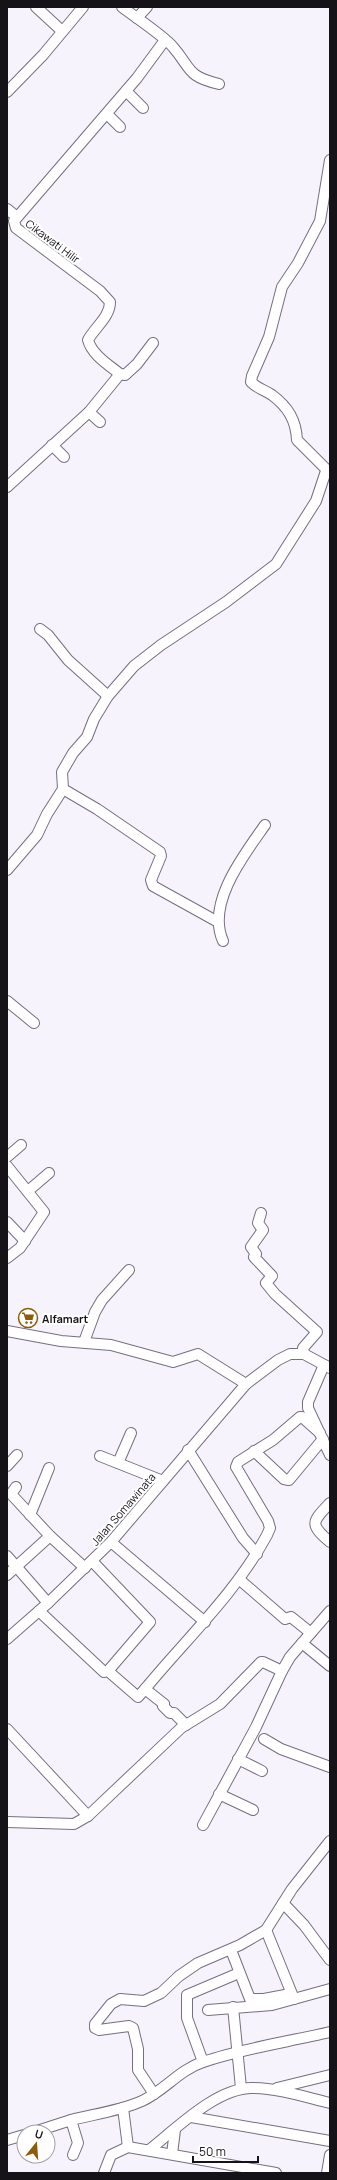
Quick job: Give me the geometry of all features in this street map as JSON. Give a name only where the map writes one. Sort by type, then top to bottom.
[{"type":"street","points":[[36,7],[62,31]]},
{"type":"street","points":[[9,85],[43,55],[83,7]]},
{"type":"street","points":[[122,7],[173,46],[189,69],[197,77],[219,84]]},
{"type":"street","points":[[137,18],[147,7]]},
{"type":"street","name":"Cikawati Hilir","points":[[120,374],[93,351],[88,340],[95,327],[107,315],[110,302],[100,290],[16,228],[14,221],[107,114],[165,40]]},
{"type":"street","points":[[126,91],[143,108]]},
{"type":"street","points":[[107,114],[120,127]]},
{"type":"street","points":[[7,870],[37,835],[47,814],[63,789],[62,772],[73,753],[87,737],[94,719],[108,696],[134,666],[161,645],[226,602],[276,564],[316,501],[328,472],[297,440],[296,426],[288,409],[272,395],[258,389],[251,382],[252,376],[269,337],[282,287],[298,263],[320,221],[330,160]]},
{"type":"street","points":[[7,209],[17,218]]},
{"type":"street","points":[[7,488],[89,412],[120,374],[125,374],[137,364],[153,343]]},
{"type":"street","points":[[89,412],[100,422]]},
{"type":"street","points":[[52,445],[64,457]]},
{"type":"street","points":[[40,629],[48,635],[68,660],[108,696]]},
{"type":"street","points":[[63,789],[97,809],[160,852],[161,856],[151,880],[153,886],[218,922]]},
{"type":"street","points":[[223,941],[218,922],[227,887],[242,858],[264,825]]},
{"type":"street","points":[[7,1001],[34,1023]]},
{"type":"street","points":[[7,1157],[21,1145]]},
{"type":"street","points":[[7,1166],[44,1212],[25,1241],[7,1258]]},
{"type":"street","points":[[28,1191],[49,1174]]},
{"type":"street","points":[[261,1213],[258,1223],[263,1230],[251,1247],[256,1254],[254,1257],[272,1276],[266,1283],[275,1294],[317,1332],[303,1348],[304,1354],[327,1366],[308,1402],[308,1408],[330,1455]]},
{"type":"street","points":[[7,1222],[25,1241]]},
{"type":"street","points":[[84,1342],[97,1308],[129,1270]]},
{"type":"street","points":[[7,1331],[61,1341],[84,1342],[123,1347],[173,1362],[198,1354],[246,1384]]},
{"type":"street","name":"Jalan Somawinata","points":[[7,1639],[48,1603],[111,1542],[188,1450],[246,1384],[284,1356],[297,1353],[304,1354]]},
{"type":"street","points":[[39,1610],[91,1661],[104,1672],[108,1671],[138,1697],[177,1649],[205,1622],[240,1580],[257,1554],[267,1535],[270,1528],[268,1521],[236,1467],[242,1458],[273,1440],[300,1417],[302,1417],[322,1436]]},
{"type":"street","points":[[118,1463],[131,1433]]},
{"type":"street","points":[[254,1451],[284,1479],[289,1480],[322,1436]]},
{"type":"street","points":[[188,1450],[244,1538],[257,1554]]},
{"type":"street","points":[[7,1466],[17,1455]]},
{"type":"street","points":[[100,1456],[163,1481]]},
{"type":"street","points":[[30,1515],[49,1468]]},
{"type":"street","points":[[16,1487],[10,1493],[50,1536],[88,1565],[150,1622],[108,1671]]},
{"type":"street","points":[[330,1503],[315,1519],[314,1526],[330,1542]]},
{"type":"street","points":[[7,1575],[50,1536]]},
{"type":"street","points":[[111,1542],[205,1622]]},
{"type":"street","points":[[7,1556],[48,1603]]},
{"type":"street","points":[[240,1580],[285,1619],[291,1617],[311,1633]]},
{"type":"street","points":[[203,1825],[256,1727],[282,1671],[302,1643],[330,1611]]},
{"type":"street","points":[[302,1643],[330,1666]]},
{"type":"street","points":[[7,1822],[74,1824],[88,1816],[186,1725],[220,1704],[261,1662],[282,1671]]},
{"type":"street","points":[[145,1688],[164,1704],[163,1706],[170,1713],[174,1713],[186,1725]]},
{"type":"street","points":[[7,1729],[88,1816]]},
{"type":"street","points":[[264,1739],[281,1749],[330,1767]]},
{"type":"street","points":[[238,1759],[262,1771]]},
{"type":"street","points":[[219,1794],[253,1810]]},
{"type":"street","points":[[154,2094],[138,2070],[138,2049],[133,2028],[129,2026],[99,2030],[95,2028],[95,2024],[111,2004],[120,1999],[144,2001],[161,1992],[179,1976],[198,1963],[231,1950],[266,1930],[312,1862],[330,1841]]},
{"type":"street","points":[[283,1903],[304,1925],[330,1960]]},
{"type":"street","points":[[266,1930],[293,1996]]},
{"type":"street","points":[[231,1950],[250,1999],[293,1996],[330,1989]]},
{"type":"street","points":[[203,2062],[187,2018],[187,1995],[239,1973]]},
{"type":"street","points":[[208,2010],[262,2006],[293,1996]]},
{"type":"street","points":[[233,2007],[241,2088]]},
{"type":"street","points":[[56,2125],[124,2108],[143,2101],[181,2073],[203,2062],[237,2052],[284,2044],[330,2032]]},
{"type":"street","points":[[149,2150],[209,2102],[228,2092],[241,2088],[285,2088],[330,2075]]},
{"type":"street","points":[[269,2089],[330,2102]]},
{"type":"street","points":[[124,2108],[128,2147]]},
{"type":"street","points":[[191,2117],[330,2141]]},
{"type":"street","points":[[71,2120],[78,2143],[73,2155]]},
{"type":"street","points":[[172,2154],[175,2130]]},
{"type":"street","points":[[104,2173],[111,2154],[128,2147],[276,2173]]},
{"type":"street","points":[[327,2173],[330,2155]]},
{"type":"place","name":"Alfamart","points":[[28,1318]]}]
